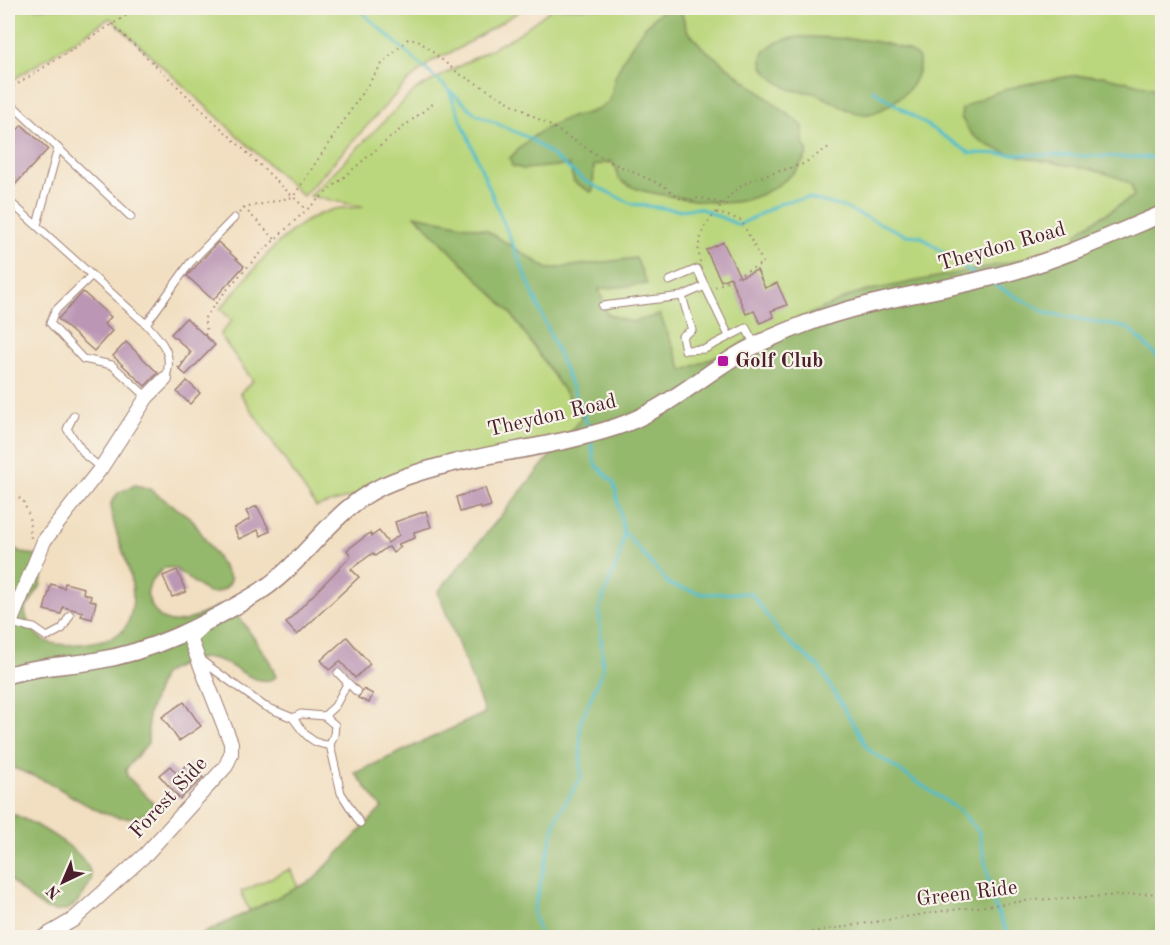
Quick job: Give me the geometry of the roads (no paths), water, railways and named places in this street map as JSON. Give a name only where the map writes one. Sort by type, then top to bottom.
[{"type":"street","name":"Theydon Road","points":[[8,675],[34,667],[95,661],[132,653],[166,642],[271,585],[301,557],[332,521],[369,493],[392,482],[467,458],[501,453],[617,427],[672,399],[755,345],[856,305],[998,276],[1082,248],[1162,214]]},
{"type":"street","points":[[8,626],[44,541],[101,468],[147,397],[165,379]]},
{"type":"street","name":"Forest Side","points":[[42,938],[73,920],[146,854],[226,766],[231,754],[231,742],[191,641],[193,635],[210,618]]},
{"type":"lane","points":[[8,101],[131,217]]},
{"type":"lane","points":[[37,225],[58,148]]},
{"type":"lane","points":[[8,200],[147,324],[165,344],[170,366],[165,379]]},
{"type":"lane","points":[[147,324],[190,262],[234,218]]},
{"type":"lane","points":[[669,281],[697,269],[729,336]]},
{"type":"lane","points":[[91,276],[55,311],[50,323],[83,359],[111,365],[147,397]]},
{"type":"lane","points":[[602,306],[682,296],[706,289]]},
{"type":"lane","points":[[682,296],[692,330],[682,336],[685,350],[705,349],[746,327],[755,345]]},
{"type":"lane","points":[[74,415],[67,429],[86,456],[101,468]]},
{"type":"lane","points":[[8,626],[34,628],[47,637],[62,629],[70,615]]},
{"type":"lane","points":[[197,657],[264,706],[293,718],[311,740],[321,745],[330,745]]},
{"type":"lane","points":[[338,673],[346,684],[357,692]]},
{"type":"lane","points":[[324,716],[335,706],[346,684]]},
{"type":"lane","points":[[293,718],[301,714],[324,716],[335,725],[330,745],[341,793],[360,823]]},
{"type":"waterway","points":[[357,8],[476,114],[531,139],[585,181],[632,204],[678,210],[699,208],[739,225],[783,202],[808,198],[843,207],[906,235],[920,236],[974,274]]},
{"type":"waterway","points":[[873,90],[970,153],[1162,158]]},
{"type":"waterway","points":[[449,91],[589,428]]},
{"type":"waterway","points":[[991,283],[1047,313],[1128,328],[1162,361]]},
{"type":"waterway","points":[[541,938],[533,913],[557,816],[581,778],[580,723],[603,669],[599,609],[620,555],[624,532],[614,483],[595,464],[591,441]]},
{"type":"waterway","points":[[624,532],[670,585],[703,594],[751,593],[780,634],[819,667],[869,750],[959,810],[979,832],[994,905],[1010,938]]},
{"type":"place","name":"Golf Club","points":[[723,361]]}]
